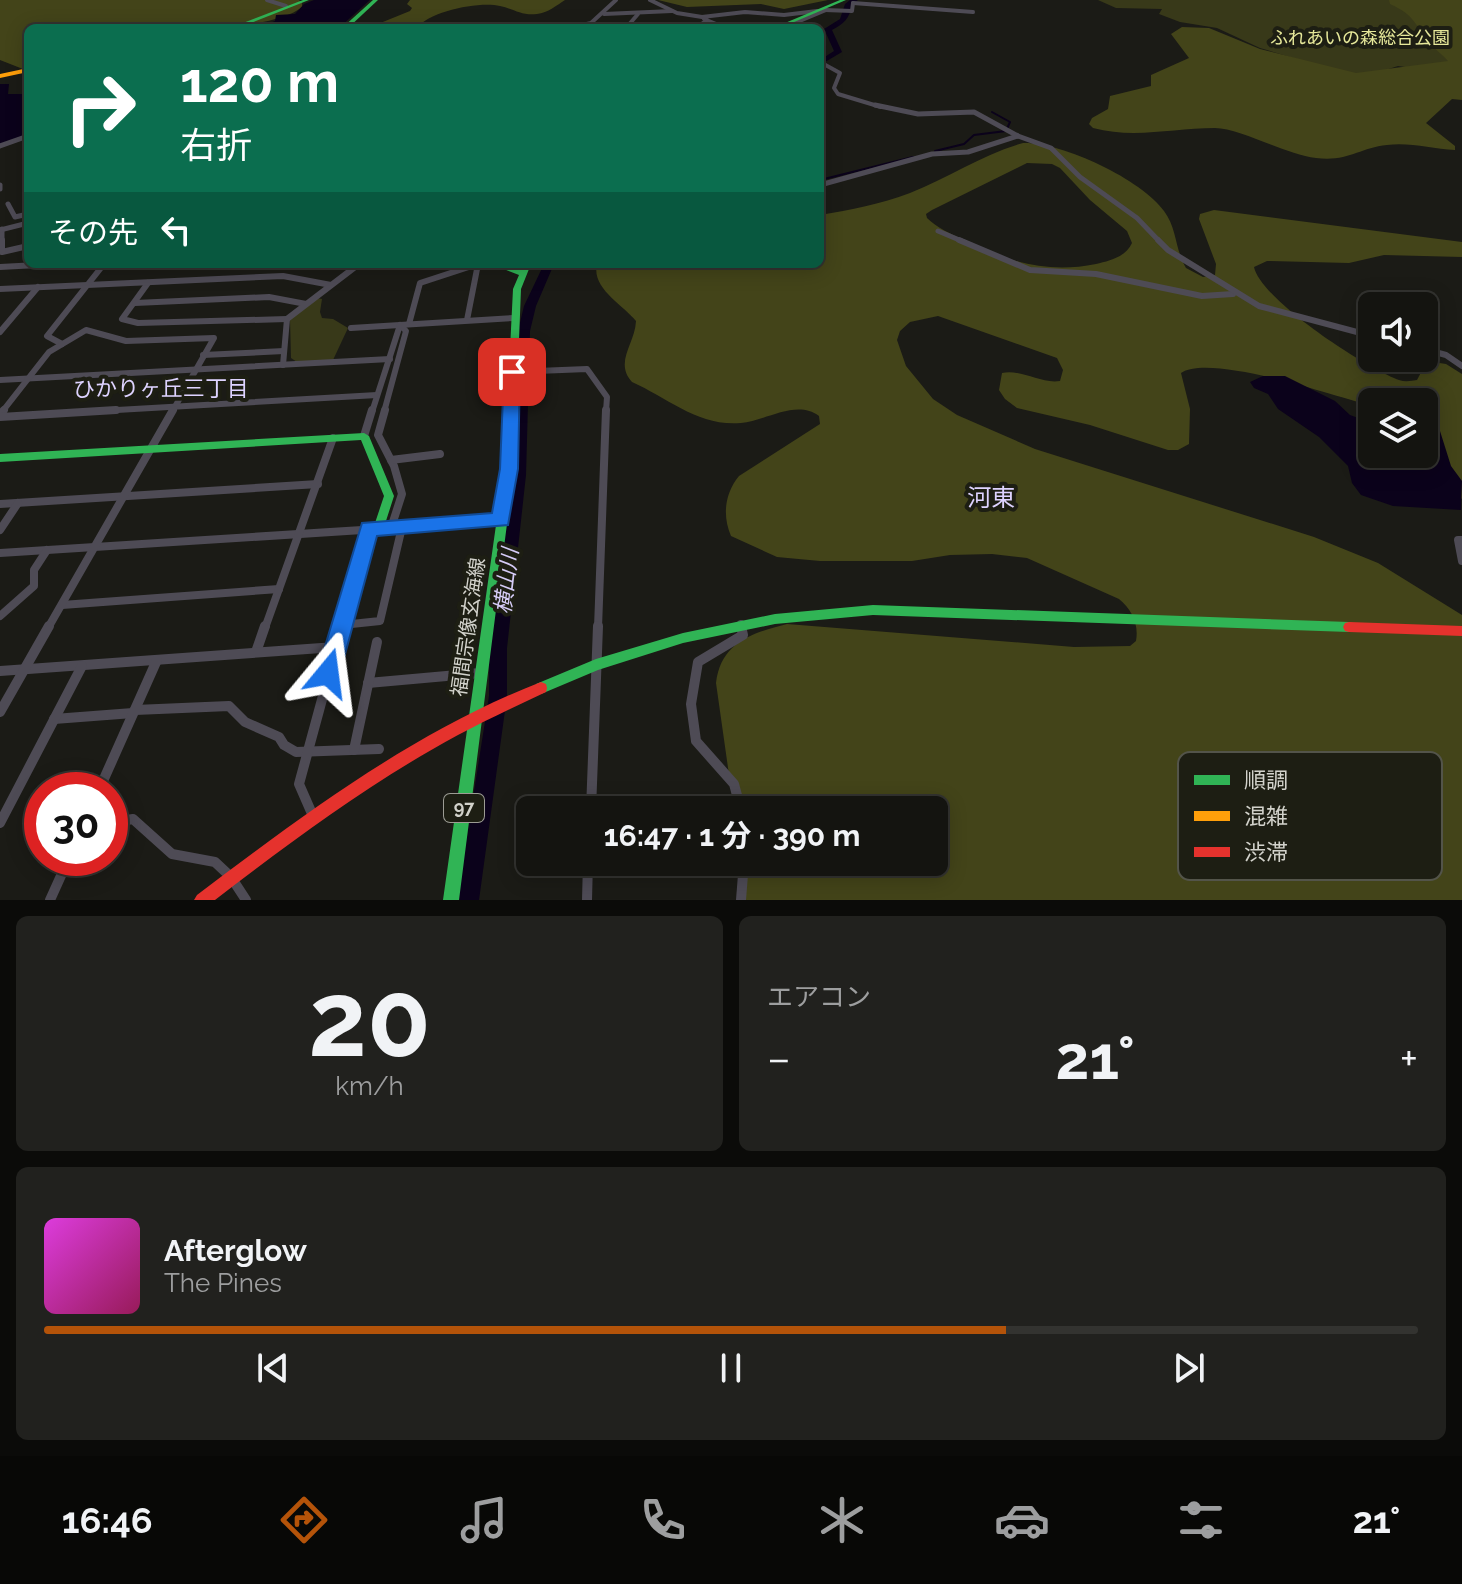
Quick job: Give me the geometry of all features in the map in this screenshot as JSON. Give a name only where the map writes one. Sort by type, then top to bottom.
[{"type":"street","points":[[267,0],[286,6]]},
{"type":"street","points":[[243,24],[307,0]]},
{"type":"street","points":[[349,24],[376,0]]},
{"type":"street","points":[[587,24],[604,14],[616,0]]},
{"type":"street","points":[[650,0],[672,11],[716,24]]},
{"type":"street","points":[[786,24],[860,0]]},
{"type":"street","points":[[848,2],[973,12]]},
{"type":"street","points":[[700,24],[704,19],[745,12],[784,15],[822,10]]},
{"type":"street","points":[[792,24],[822,10]]},
{"type":"street","points":[[604,14],[672,11]]},
{"type":"street","points":[[629,24],[638,14]]},
{"type":"street","points":[[824,64],[840,73],[834,88],[838,94],[887,109],[918,114],[974,112],[1018,136],[1051,148],[1080,177],[1137,218],[1168,250],[1235,294],[1259,306],[1358,332]]},
{"type":"street","points":[[0,76],[24,71]]},
{"type":"street","points":[[824,184],[932,154],[968,152],[1018,136]]},
{"type":"street","points":[[0,146],[24,137]]},
{"type":"street","points":[[8,204],[15,217],[24,215]]},
{"type":"street","points":[[24,224],[1,230],[2,252],[24,247]]},
{"type":"street","points":[[938,231],[1030,270],[1096,274],[1202,296],[1235,294]]},
{"type":"street","points":[[0,267],[24,266]]},
{"type":"street","points":[[62,344],[47,336],[101,268]]},
{"type":"street","points":[[148,283],[122,319],[138,323],[287,319],[354,268]]},
{"type":"street","points":[[409,324],[420,283],[466,268]]},
{"type":"street","points":[[467,320],[477,268]]},
{"type":"street","name":"福間宗像玄海線","points":[[451,900],[509,469],[514,318],[517,289],[525,269]]},
{"type":"street","points":[[0,289],[283,276],[331,285]]},
{"type":"street","points":[[0,332],[38,287]]},
{"type":"street","points":[[135,303],[269,297],[306,304]]},
{"type":"street","points":[[0,316],[15,315]]},
{"type":"street","points":[[351,328],[514,318]]},
{"type":"street","points":[[283,365],[287,319]]},
{"type":"street","points":[[313,816],[299,784],[342,625],[374,529],[389,496],[364,436],[400,325]]},
{"type":"street","points":[[342,625],[380,621],[402,494],[391,460],[378,435],[406,331],[400,325]]},
{"type":"street","points":[[0,416],[49,352],[86,330],[126,341],[214,338],[0,712]]},
{"type":"street","points":[[203,355],[284,351]]},
{"type":"street","points":[[1438,353],[1462,366]]},
{"type":"street","points":[[0,380],[390,359]]},
{"type":"street","points":[[512,372],[587,369],[607,397],[592,796]]},
{"type":"street","points":[[0,416],[377,395]]},
{"type":"street","points":[[0,458],[364,436]]},
{"type":"street","points":[[256,652],[333,438]]},
{"type":"street","points":[[391,460],[440,454]]},
{"type":"street","points":[[0,504],[318,484]]},
{"type":"street","points":[[0,530],[18,503]]},
{"type":"street","points":[[0,553],[501,520]]},
{"type":"street","points":[[1462,540],[1458,540],[1462,561]]},
{"type":"street","points":[[0,616],[34,586],[34,570],[47,550]]},
{"type":"street","points":[[62,605],[279,589]]},
{"type":"street","points":[[202,900],[313,816],[409,753],[475,716],[597,663],[646,646],[741,624],[812,614],[888,610],[1462,631]]},
{"type":"street","points":[[737,796],[734,784],[696,741],[691,704],[698,662],[739,639],[743,635],[741,624]]},
{"type":"street","points":[[354,750],[377,642]]},
{"type":"street","points":[[0,671],[336,647]]},
{"type":"street","points":[[107,772],[157,660]]},
{"type":"street","points":[[0,823],[82,666]]},
{"type":"street","points":[[368,683],[480,673]]},
{"type":"street","points":[[54,719],[175,706],[210,710],[229,706],[245,722],[270,732],[284,745],[305,754],[379,749]]},
{"type":"street","points":[[128,820],[133,819],[172,854],[215,862],[231,877],[246,900]]},
{"type":"street","points":[[50,900],[61,876]]},
{"type":"street","points":[[587,900],[588,876]]},
{"type":"street","points":[[741,900],[743,876]]},
{"type":"green space","name":"ふれあいの森総合公園","points":[[1098,0],[1462,0],[1462,75],[1398,66],[1360,78],[1260,48],[1217,28],[1180,22],[1159,14],[1162,9],[1116,8]]},
{"type":"green space","points":[[317,298],[322,299],[322,318],[333,319],[348,328],[333,360],[297,362],[291,358],[290,319]]},
{"type":"shaded area","points":[[0,0],[299,0],[302,3],[302,7],[281,17],[250,24],[24,24],[24,69],[0,60]]},
{"type":"shaded area","points":[[314,0],[370,0],[343,24],[268,24],[275,21],[276,15],[295,14],[304,4]]},
{"type":"shaded area","points":[[410,0],[565,0],[537,14],[480,5],[443,12],[421,24],[378,24],[410,11],[412,8],[407,4]]},
{"type":"shaded area","points":[[658,0],[828,0],[784,9],[761,4],[687,7]]},
{"type":"shaded area","points":[[1389,0],[1462,0],[1462,100],[1452,99],[1426,123],[1455,146],[1455,150],[1396,144],[1327,159],[1303,156],[1225,129],[1124,133],[1093,128],[1089,124],[1092,118],[1108,109],[1110,96],[1151,86],[1151,75],[1189,58],[1171,34],[1182,27],[1209,28],[1260,49],[1356,73],[1448,61],[1431,45],[1410,16],[1390,4]]},
{"type":"shaded area","points":[[0,84],[9,84],[8,94],[24,94],[24,135],[0,144]]},
{"type":"shaded area","points":[[1023,143],[1039,144],[1079,156],[1120,175],[1153,199],[1168,218],[1186,268],[1203,277],[1215,275],[1216,264],[1199,219],[1200,214],[1214,210],[1462,242],[1462,257],[1384,255],[1349,263],[1267,261],[1254,267],[1261,281],[1294,314],[1358,359],[1358,372],[1382,372],[1401,381],[1417,380],[1421,372],[1438,372],[1438,363],[1462,374],[1462,499],[1451,490],[1436,468],[1438,388],[1358,388],[1358,402],[1274,378],[1218,368],[1196,368],[1181,373],[1190,409],[1189,444],[1178,450],[1168,450],[1090,425],[1017,408],[999,390],[1002,373],[1060,381],[1063,370],[1057,358],[938,316],[910,322],[900,331],[897,340],[906,366],[933,399],[957,415],[1035,449],[1314,537],[1378,563],[1462,615],[1462,900],[745,900],[742,876],[948,876],[948,796],[732,796],[716,683],[724,658],[740,642],[762,631],[787,624],[1074,647],[1130,646],[1136,641],[1131,613],[1119,599],[1027,558],[992,554],[950,555],[912,561],[820,561],[777,557],[731,536],[726,520],[726,504],[739,476],[820,424],[819,416],[810,411],[791,410],[741,423],[711,421],[632,382],[627,375],[625,360],[636,321],[603,288],[597,268],[824,268],[824,214],[888,200]],"holes":[[[1027,163],[1052,164],[1060,168],[1090,200],[1127,231],[1132,243],[1117,258],[1078,267],[1044,267],[1012,260],[944,230],[926,214]]]},
{"type":"shaded area","points":[[1263,376],[1285,376],[1335,401],[1358,418],[1358,468],[1438,468],[1438,429],[1451,466],[1462,481],[1461,510],[1393,506],[1361,495],[1352,483],[1348,466],[1319,437],[1278,409],[1268,394],[1254,388],[1250,382]]},
{"type":"waterway","name":"横山川","points":[[824,61],[838,52],[828,29],[842,20],[847,14],[848,4],[855,0]]},
{"type":"waterway","points":[[935,151],[964,144],[974,135],[1006,131],[1010,122],[992,112]]},
{"type":"waterway","points":[[824,179],[913,157]]},
{"type":"waterway","name":"横山川","points":[[468,900],[498,696],[498,648],[519,475],[524,331],[530,306],[547,268]]},
{"type":"traffic: fast","points":[[244,24],[307,0]]},
{"type":"traffic: fast","points":[[349,24],[376,0]]},
{"type":"traffic: fast","points":[[786,24],[844,0]]},
{"type":"traffic: fast","points":[[506,268],[523,274]]},
{"type":"traffic: fast","points":[[451,900],[509,469],[517,289],[525,268]]},
{"type":"traffic: fast","points":[[0,458],[364,436],[389,496],[378,529],[501,520]]},
{"type":"traffic: fast","points":[[541,688],[596,665],[683,638],[775,619],[873,610],[1349,627]]},
{"type":"traffic: slow","points":[[0,76],[24,71]]},
{"type":"traffic: jam","points":[[1349,627],[1462,631]]},
{"type":"traffic: jam","points":[[202,900],[323,811],[407,757],[541,688]]},
{"type":"district","name":"ひかりヶ丘三丁目","points":[[161,388]]},
{"type":"district","name":"河東","points":[[991,498]]},
{"type":"route","points":[[328,673],[369,529],[501,520],[509,469],[512,372]]}]
